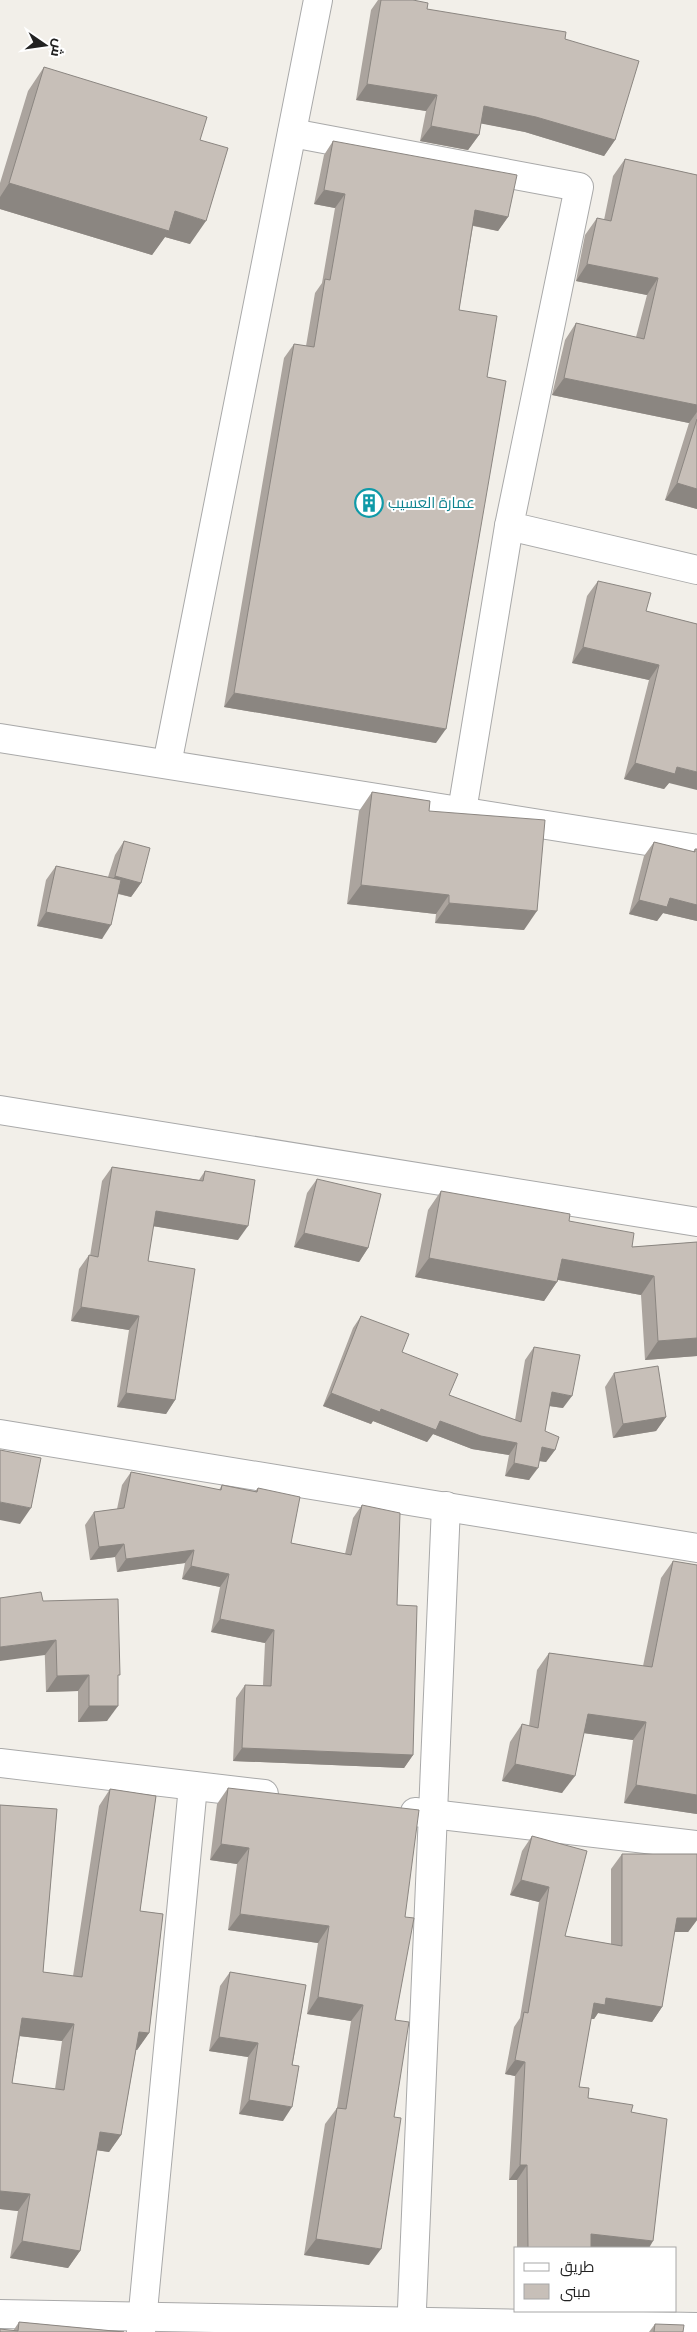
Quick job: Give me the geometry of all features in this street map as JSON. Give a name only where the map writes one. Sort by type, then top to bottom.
[{"type":"street","points":[[167,764],[318,0]]},
{"type":"street","points":[[292,133],[579,187],[508,526],[462,811]]},
{"type":"street","points":[[508,526],[697,570]]},
{"type":"street","points":[[0,738],[697,849]]},
{"type":"street","points":[[0,1110],[697,1222]]},
{"type":"street","points":[[0,1434],[697,1548]]},
{"type":"street","points":[[411,2327],[446,1506]]},
{"type":"street","points":[[0,1762],[289,1797]]},
{"type":"street","points":[[142,2324],[193,1786]]},
{"type":"street","points":[[394,1810],[697,1845]]},
{"type":"street","points":[[0,2314],[142,2324],[411,2327],[697,2327]]},
{"type":"building","points":[[381,0],[413,0],[428,3],[427,9],[566,32],[565,39],[639,61],[615,140],[536,117],[484,106],[479,135],[431,126],[437,95],[367,84]]},
{"type":"building","points":[[44,67],[207,117],[200,140],[228,148],[206,221],[175,211],[169,231],[9,183]]},
{"type":"building","name":"عمارة العسيب","points":[[333,141],[517,175],[508,217],[475,210],[459,310],[497,316],[487,377],[506,381],[446,729],[234,693],[294,344],[314,347],[325,279],[330,280],[345,194],[324,190]]},
{"type":"building","points":[[625,159],[697,175],[697,405],[564,378],[576,323],[644,339],[658,278],[587,264],[597,218],[611,221]]},
{"type":"building","points":[[697,419],[697,489],[677,483]]},
{"type":"building","points":[[598,581],[651,593],[646,611],[697,624],[697,772],[677,767],[675,774],[635,763],[659,665],[583,647]]},
{"type":"building","points":[[372,792],[430,801],[429,811],[545,820],[537,911],[449,903],[449,895],[361,885]]},
{"type":"building","points":[[124,841],[150,848],[141,883],[115,876]]},
{"type":"building","points":[[654,842],[695,852],[695,849],[697,849],[697,905],[670,898],[667,907],[639,900]]},
{"type":"building","points":[[56,866],[121,880],[111,925],[46,912]]},
{"type":"building","points":[[112,1167],[203,1181],[205,1171],[255,1180],[248,1226],[156,1211],[148,1261],[195,1269],[175,1400],[126,1393],[139,1316],[81,1307],[89,1255],[98,1257]]},
{"type":"building","points":[[317,1179],[381,1194],[368,1248],[304,1233]]},
{"type":"building","points":[[441,1191],[570,1214],[569,1221],[634,1233],[632,1247],[697,1242],[697,1338],[658,1341],[654,1276],[562,1259],[557,1282],[429,1258]]},
{"type":"building","points":[[361,1316],[409,1334],[402,1352],[458,1374],[449,1395],[521,1422],[534,1347],[580,1355],[572,1396],[552,1392],[545,1431],[559,1437],[555,1450],[542,1447],[538,1468],[514,1463],[517,1443],[481,1436],[440,1421],[436,1430],[381,1409],[380,1412],[331,1393]]},
{"type":"building","points":[[658,1366],[666,1417],[623,1424],[614,1373]]},
{"type":"building","points":[[0,1450],[41,1458],[31,1508],[0,1502]]},
{"type":"building","points":[[131,1472],[221,1490],[222,1485],[257,1492],[258,1488],[300,1497],[291,1543],[351,1555],[362,1505],[400,1513],[397,1605],[417,1606],[413,1755],[242,1748],[245,1685],[271,1686],[274,1630],[220,1619],[229,1574],[191,1566],[194,1550],[126,1559],[124,1544],[99,1547],[94,1512],[124,1508]]},
{"type":"building","points":[[673,1561],[697,1565],[697,1795],[636,1785],[646,1722],[588,1714],[575,1776],[515,1764],[522,1724],[538,1728],[549,1653],[652,1667]]},
{"type":"building","points":[[41,1592],[43,1601],[118,1599],[120,1675],[118,1675],[118,1706],[89,1706],[89,1675],[57,1676],[56,1640],[0,1647],[0,1598]]},
{"type":"building","points":[[228,1788],[419,1810],[405,1917],[414,1918],[395,2020],[409,2022],[394,2117],[401,2118],[381,2249],[316,2239],[337,2108],[346,2109],[363,2005],[318,1997],[329,1926],[240,1914],[249,1848],[221,1844]]},
{"type":"building","points":[[110,1789],[156,1796],[140,1911],[163,1914],[149,2033],[139,2032],[121,2135],[100,2132],[80,2251],[22,2241],[30,2194],[0,2191],[0,1805],[57,1809],[43,1972],[82,1977]],"holes":[[[22,2018],[74,2024],[64,2090],[12,2083]]]},
{"type":"building","points":[[532,1836],[587,1851],[565,1936],[622,1946],[622,1854],[697,1854],[697,1918],[677,1918],[662,2007],[606,1998],[605,2005],[594,2003],[579,2087],[589,2088],[588,2098],[633,2105],[631,2112],[667,2119],[653,2241],[591,2234],[591,2247],[528,2247],[527,2165],[520,2165],[525,2062],[515,2060],[524,2012],[528,2013],[549,1887],[521,1880]]},
{"type":"building","points":[[230,1972],[306,1985],[292,2065],[299,2066],[292,2107],[249,2100],[258,2043],[219,2037]]},
{"type":"building","points":[[19,2322],[124,2332],[0,2332],[0,2329],[18,2331]]},
{"type":"building","points":[[655,2324],[684,2325],[683,2332],[654,2332]]},
{"type":"place","name":"عمارة العسيب","points":[[369,503]]}]
